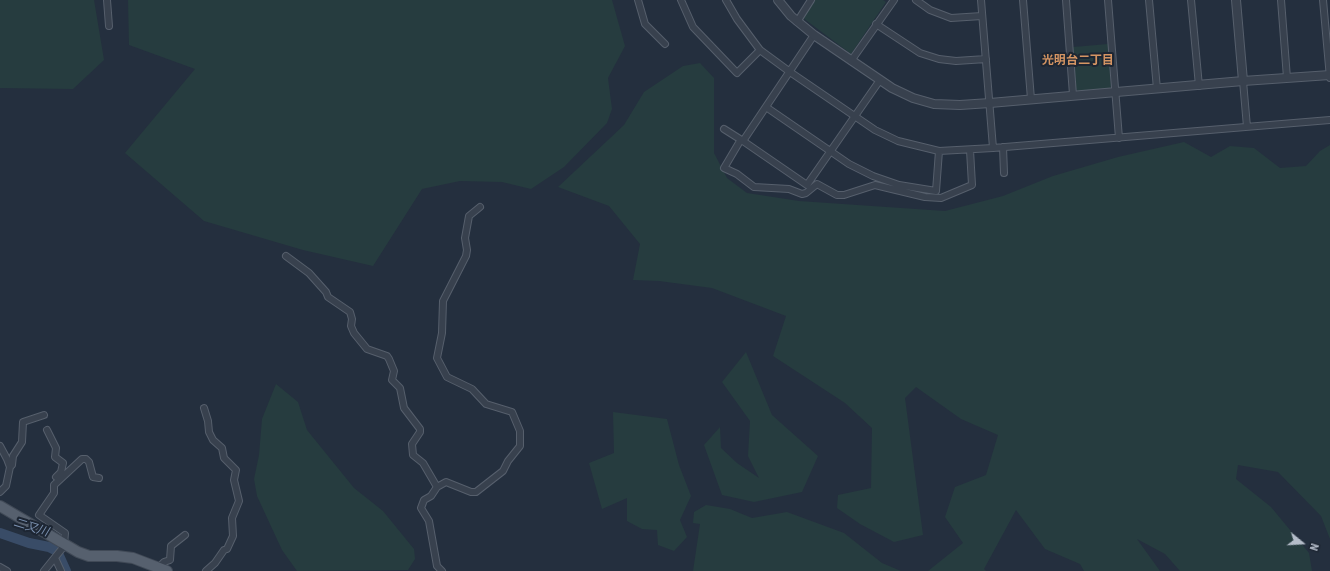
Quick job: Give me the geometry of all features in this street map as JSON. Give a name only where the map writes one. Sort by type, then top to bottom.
[{"type":"main road","points":[[0,506],[65,545],[89,556],[117,556],[133,558],[163,569]]},
{"type":"street","points":[[107,0],[109,26]]},
{"type":"street","points":[[638,0],[645,24],[665,44]]},
{"type":"street","points":[[681,0],[693,27],[738,73],[760,50]]},
{"type":"street","points":[[726,0],[737,19],[760,50],[790,72],[875,130],[898,141],[939,151],[970,150],[1330,120]]},
{"type":"street","points":[[778,0],[798,22],[851,61],[902,94],[934,104],[960,105],[990,103],[1330,75]]},
{"type":"street","points":[[798,22],[812,0]]},
{"type":"street","points":[[851,61],[894,0]]},
{"type":"street","points":[[916,0],[930,10],[952,18],[982,16]]},
{"type":"street","points":[[981,0],[993,148]]},
{"type":"street","points":[[1023,0],[1031,99]]},
{"type":"street","points":[[1066,0],[1074,96]]},
{"type":"street","points":[[1108,0],[1119,138]]},
{"type":"street","points":[[1149,0],[1156,89]]},
{"type":"street","points":[[1192,0],[1199,86]]},
{"type":"street","points":[[1236,0],[1247,127]]},
{"type":"street","points":[[1281,0],[1287,78]]},
{"type":"street","points":[[1323,0],[1330,79]]},
{"type":"street","points":[[876,24],[920,53],[939,59],[956,61],[986,58]]},
{"type":"street","points":[[814,35],[743,141],[740,141],[724,168],[737,174],[754,187],[789,189],[802,194],[806,193],[817,184],[837,195],[844,195],[874,185],[929,198],[941,198],[972,184],[970,150]]},
{"type":"street","points":[[724,129],[807,186],[880,80]]},
{"type":"street","points":[[766,107],[849,164],[873,176],[899,184],[936,192],[939,151]]},
{"type":"street","points":[[1003,147],[1004,172]]},
{"type":"street","points":[[442,571],[437,566],[429,520],[421,508],[424,500],[431,496],[437,487],[446,482],[471,492],[476,492],[503,471],[508,461],[520,446],[520,431],[512,412],[486,404],[472,389],[447,377],[437,358],[442,333],[443,301],[466,256],[467,250],[464,238],[469,216],[480,207]]},
{"type":"street","points":[[286,256],[309,273],[326,292],[328,297],[350,312],[352,319],[351,326],[362,344],[367,349],[387,356],[390,359],[394,371],[392,380],[400,388],[404,408],[420,429],[420,432],[412,444],[413,455],[423,463],[437,487]]},
{"type":"street","points":[[204,408],[212,440],[222,448],[224,458],[236,470],[234,480],[239,501],[232,518],[233,536],[227,549],[224,550],[215,563],[206,571]]},
{"type":"street","points":[[0,492],[6,486],[13,456],[22,442],[23,422],[44,415]]},
{"type":"street","points":[[44,571],[65,545],[65,533],[39,515],[54,493],[54,480],[61,472],[64,463],[55,457],[56,448],[47,430]]},
{"type":"street","points":[[0,446],[8,459],[10,468]]},
{"type":"street","points":[[54,485],[82,459],[86,459],[89,462],[93,477],[99,478]]},
{"type":"street","points":[[163,569],[170,560],[171,546],[185,535]]},
{"type":"street","points":[[55,558],[61,571]]},
{"type":"street","points":[[0,567],[7,571]]},
{"type":"green space","points":[[0,0],[94,0],[104,60],[73,89],[0,88]]},
{"type":"green space","points":[[128,0],[612,0],[625,46],[608,78],[612,109],[607,123],[564,167],[531,189],[502,182],[460,181],[422,189],[373,266],[303,250],[204,221],[125,153],[195,69],[129,45]]},
{"type":"green space","points":[[815,0],[883,0],[886,2],[851,54],[803,18]]},
{"type":"green space","points":[[1108,44],[1110,88],[1079,91],[1076,89],[1073,47]]},
{"type":"green space","points":[[700,63],[714,78],[714,153],[727,178],[747,193],[799,201],[945,211],[1003,196],[1053,176],[1118,157],[1184,142],[1211,157],[1230,146],[1254,148],[1280,168],[1306,166],[1320,151],[1330,145],[1330,539],[1321,516],[1278,472],[1238,465],[1236,479],[1271,507],[1309,553],[1312,571],[1180,571],[1165,554],[1137,539],[1160,571],[1084,571],[1080,564],[1045,549],[1016,510],[984,569],[986,571],[928,571],[963,543],[945,517],[955,487],[986,475],[998,435],[961,419],[916,387],[905,398],[923,535],[894,542],[860,524],[837,508],[838,495],[871,488],[872,428],[845,403],[773,356],[786,316],[712,288],[659,281],[633,280],[640,244],[609,206],[558,187],[624,125],[644,92],[683,66]]},
{"type":"green space","points":[[746,352],[772,415],[818,456],[802,492],[754,502],[722,495],[704,445],[720,427],[721,448],[737,463],[759,478],[748,456],[750,421],[722,382]]},
{"type":"green space","points":[[276,384],[298,402],[307,430],[354,488],[383,511],[414,549],[415,559],[408,570],[297,571],[282,550],[257,496],[254,479],[259,455],[262,419]]},
{"type":"green space","points":[[613,412],[667,419],[679,465],[691,496],[680,520],[687,537],[674,551],[658,545],[657,530],[642,529],[627,521],[627,498],[602,509],[589,463],[614,453]]},
{"type":"green space","points":[[706,505],[730,509],[752,518],[787,512],[844,533],[882,563],[901,571],[693,571],[700,524],[693,523],[694,512]]},
{"type":"waterway","name":"二又川","points":[[0,533],[29,543],[49,547],[57,551],[66,571]]},
{"type":"district","name":"光明台二丁目","points":[[1078,61]]}]
